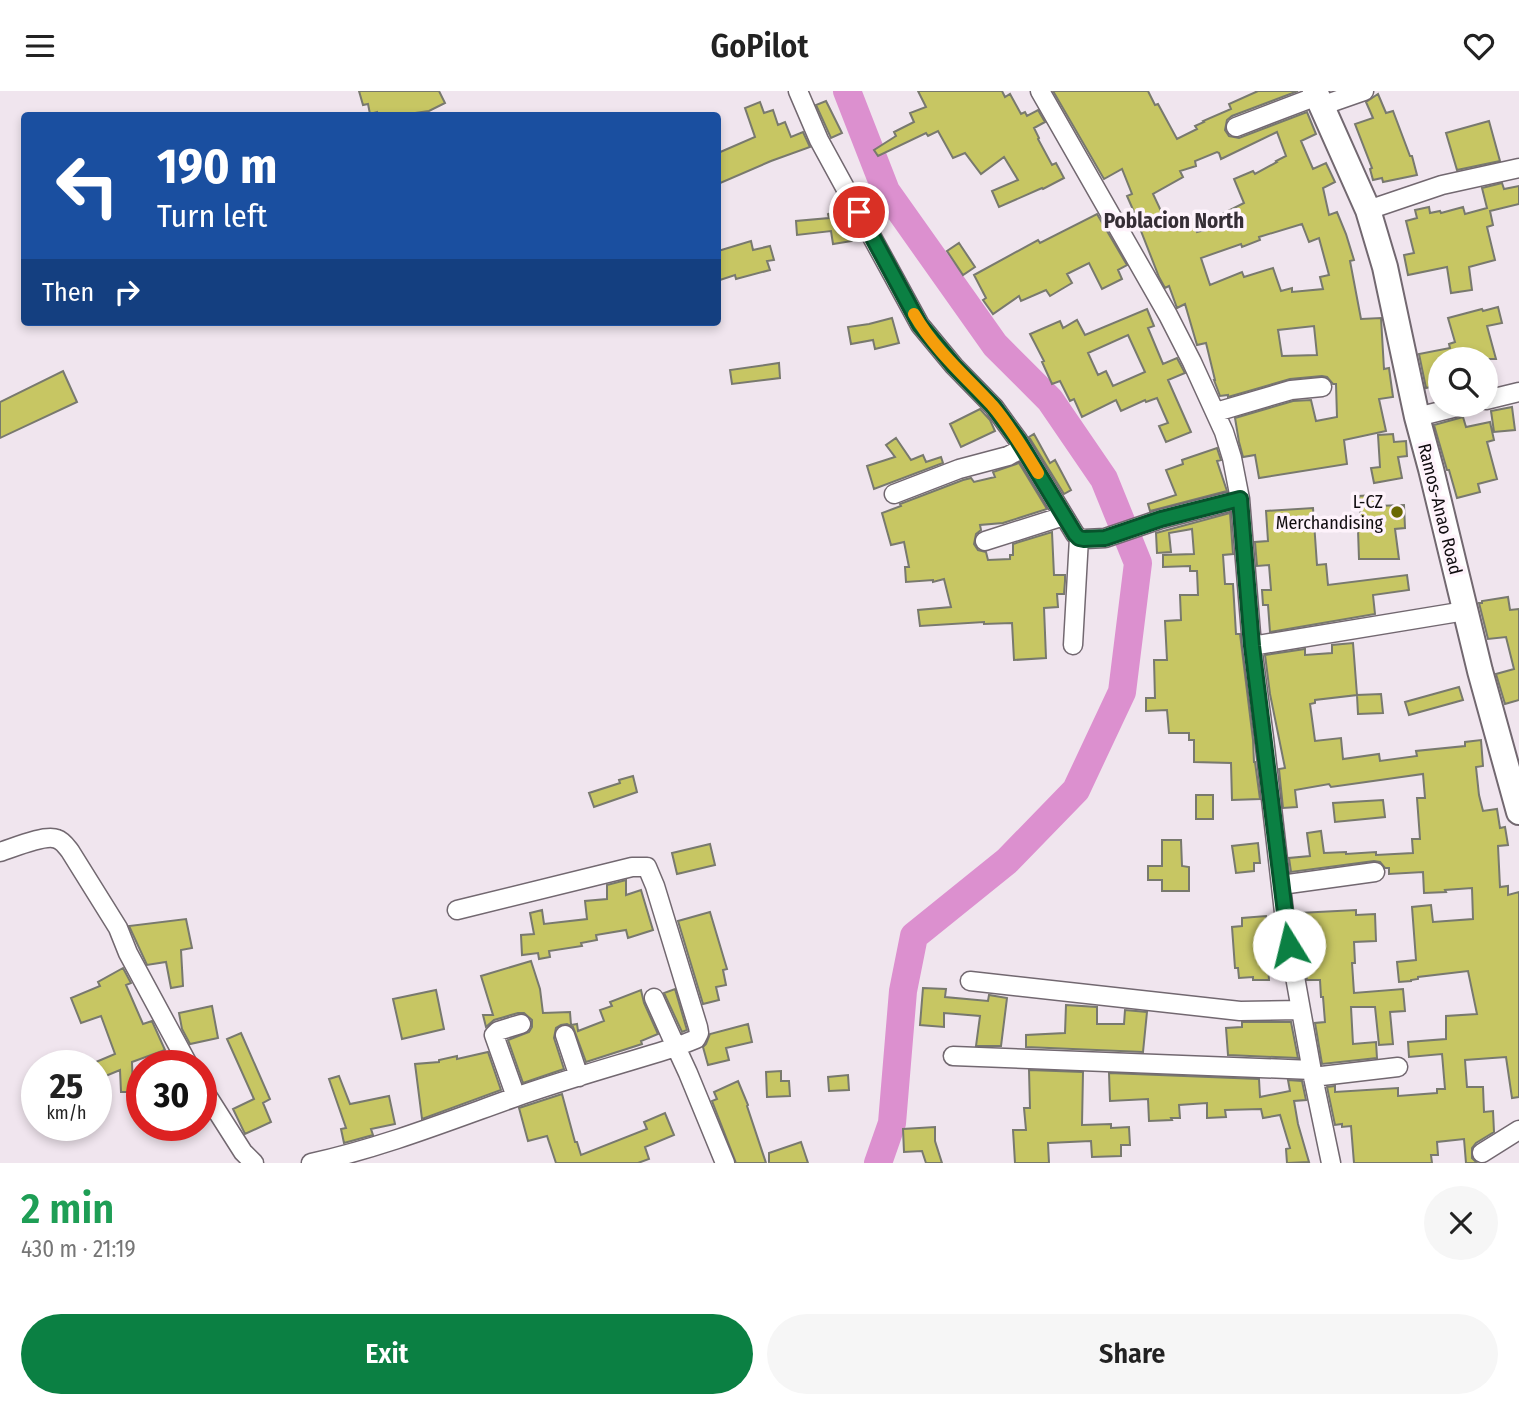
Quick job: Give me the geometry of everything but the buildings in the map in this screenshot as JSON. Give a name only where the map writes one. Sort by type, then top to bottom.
[{"type":"main road","name":"Ramos-Anao Road","points":[[1318,98],[1368,210],[1385,267],[1417,417],[1480,671],[1518,805]]},
{"type":"street","points":[[798,91],[819,140],[920,325],[954,366],[994,407],[1079,538],[1105,538],[1134,527],[1240,499]]},
{"type":"street","points":[[1040,91],[1168,315],[1216,412],[1232,458],[1240,499],[1252,646],[1285,921],[1331,1163]]},
{"type":"street","points":[[1236,127],[1318,98],[1364,91]]},
{"type":"street","points":[[1368,210],[1442,185],[1519,168]]},
{"type":"street","points":[[1216,412],[1291,390],[1322,387]]},
{"type":"street","points":[[1498,397],[1519,392]]},
{"type":"street","points":[[1417,417],[1428,414]]},
{"type":"street","points":[[894,494],[959,470],[1008,456],[1023,448]]},
{"type":"street","points":[[985,541],[1064,516]]},
{"type":"street","points":[[1073,645],[1079,538]]},
{"type":"street","points":[[1252,646],[1465,611]]},
{"type":"street","points":[[0,852],[54,837],[61,841],[118,928],[128,953],[180,1050]]},
{"type":"street","points":[[310,1163],[404,1137],[516,1097],[696,1039],[698,1027],[647,867],[632,867],[457,910]]},
{"type":"street","points":[[1281,885],[1375,872]]},
{"type":"street","points":[[970,981],[1240,1011],[1301,1010]]},
{"type":"street","points":[[654,998],[724,1163]]},
{"type":"street","points":[[516,1097],[494,1035],[498,1031],[521,1024]]},
{"type":"street","points":[[565,1035],[579,1077]]},
{"type":"street","points":[[953,1056],[1263,1069],[1313,1074],[1398,1067]]},
{"type":"street","points":[[217,1111],[243,1152],[254,1163]]},
{"type":"street","points":[[1482,1153],[1519,1130]]},
{"type":"waterway","points":[[847,91],[886,191],[995,345],[1050,400],[1104,479],[1138,563],[1122,692],[1076,790],[1007,861],[914,936],[903,991],[892,1123],[878,1163]]},
{"type":"slow traffic","points":[[914,314],[934,344],[994,407],[1038,473]]},
{"type":"place","name":"L-CZ Merchandising","points":[[1397,512]]},
{"type":"district","name":"Poblacion North","points":[[1174,221]]},
{"type":"route","points":[[859,212],[920,325],[934,344],[994,407],[1018,440],[1079,538],[1105,538],[1161,519],[1240,499],[1252,646],[1289,945]]}]
